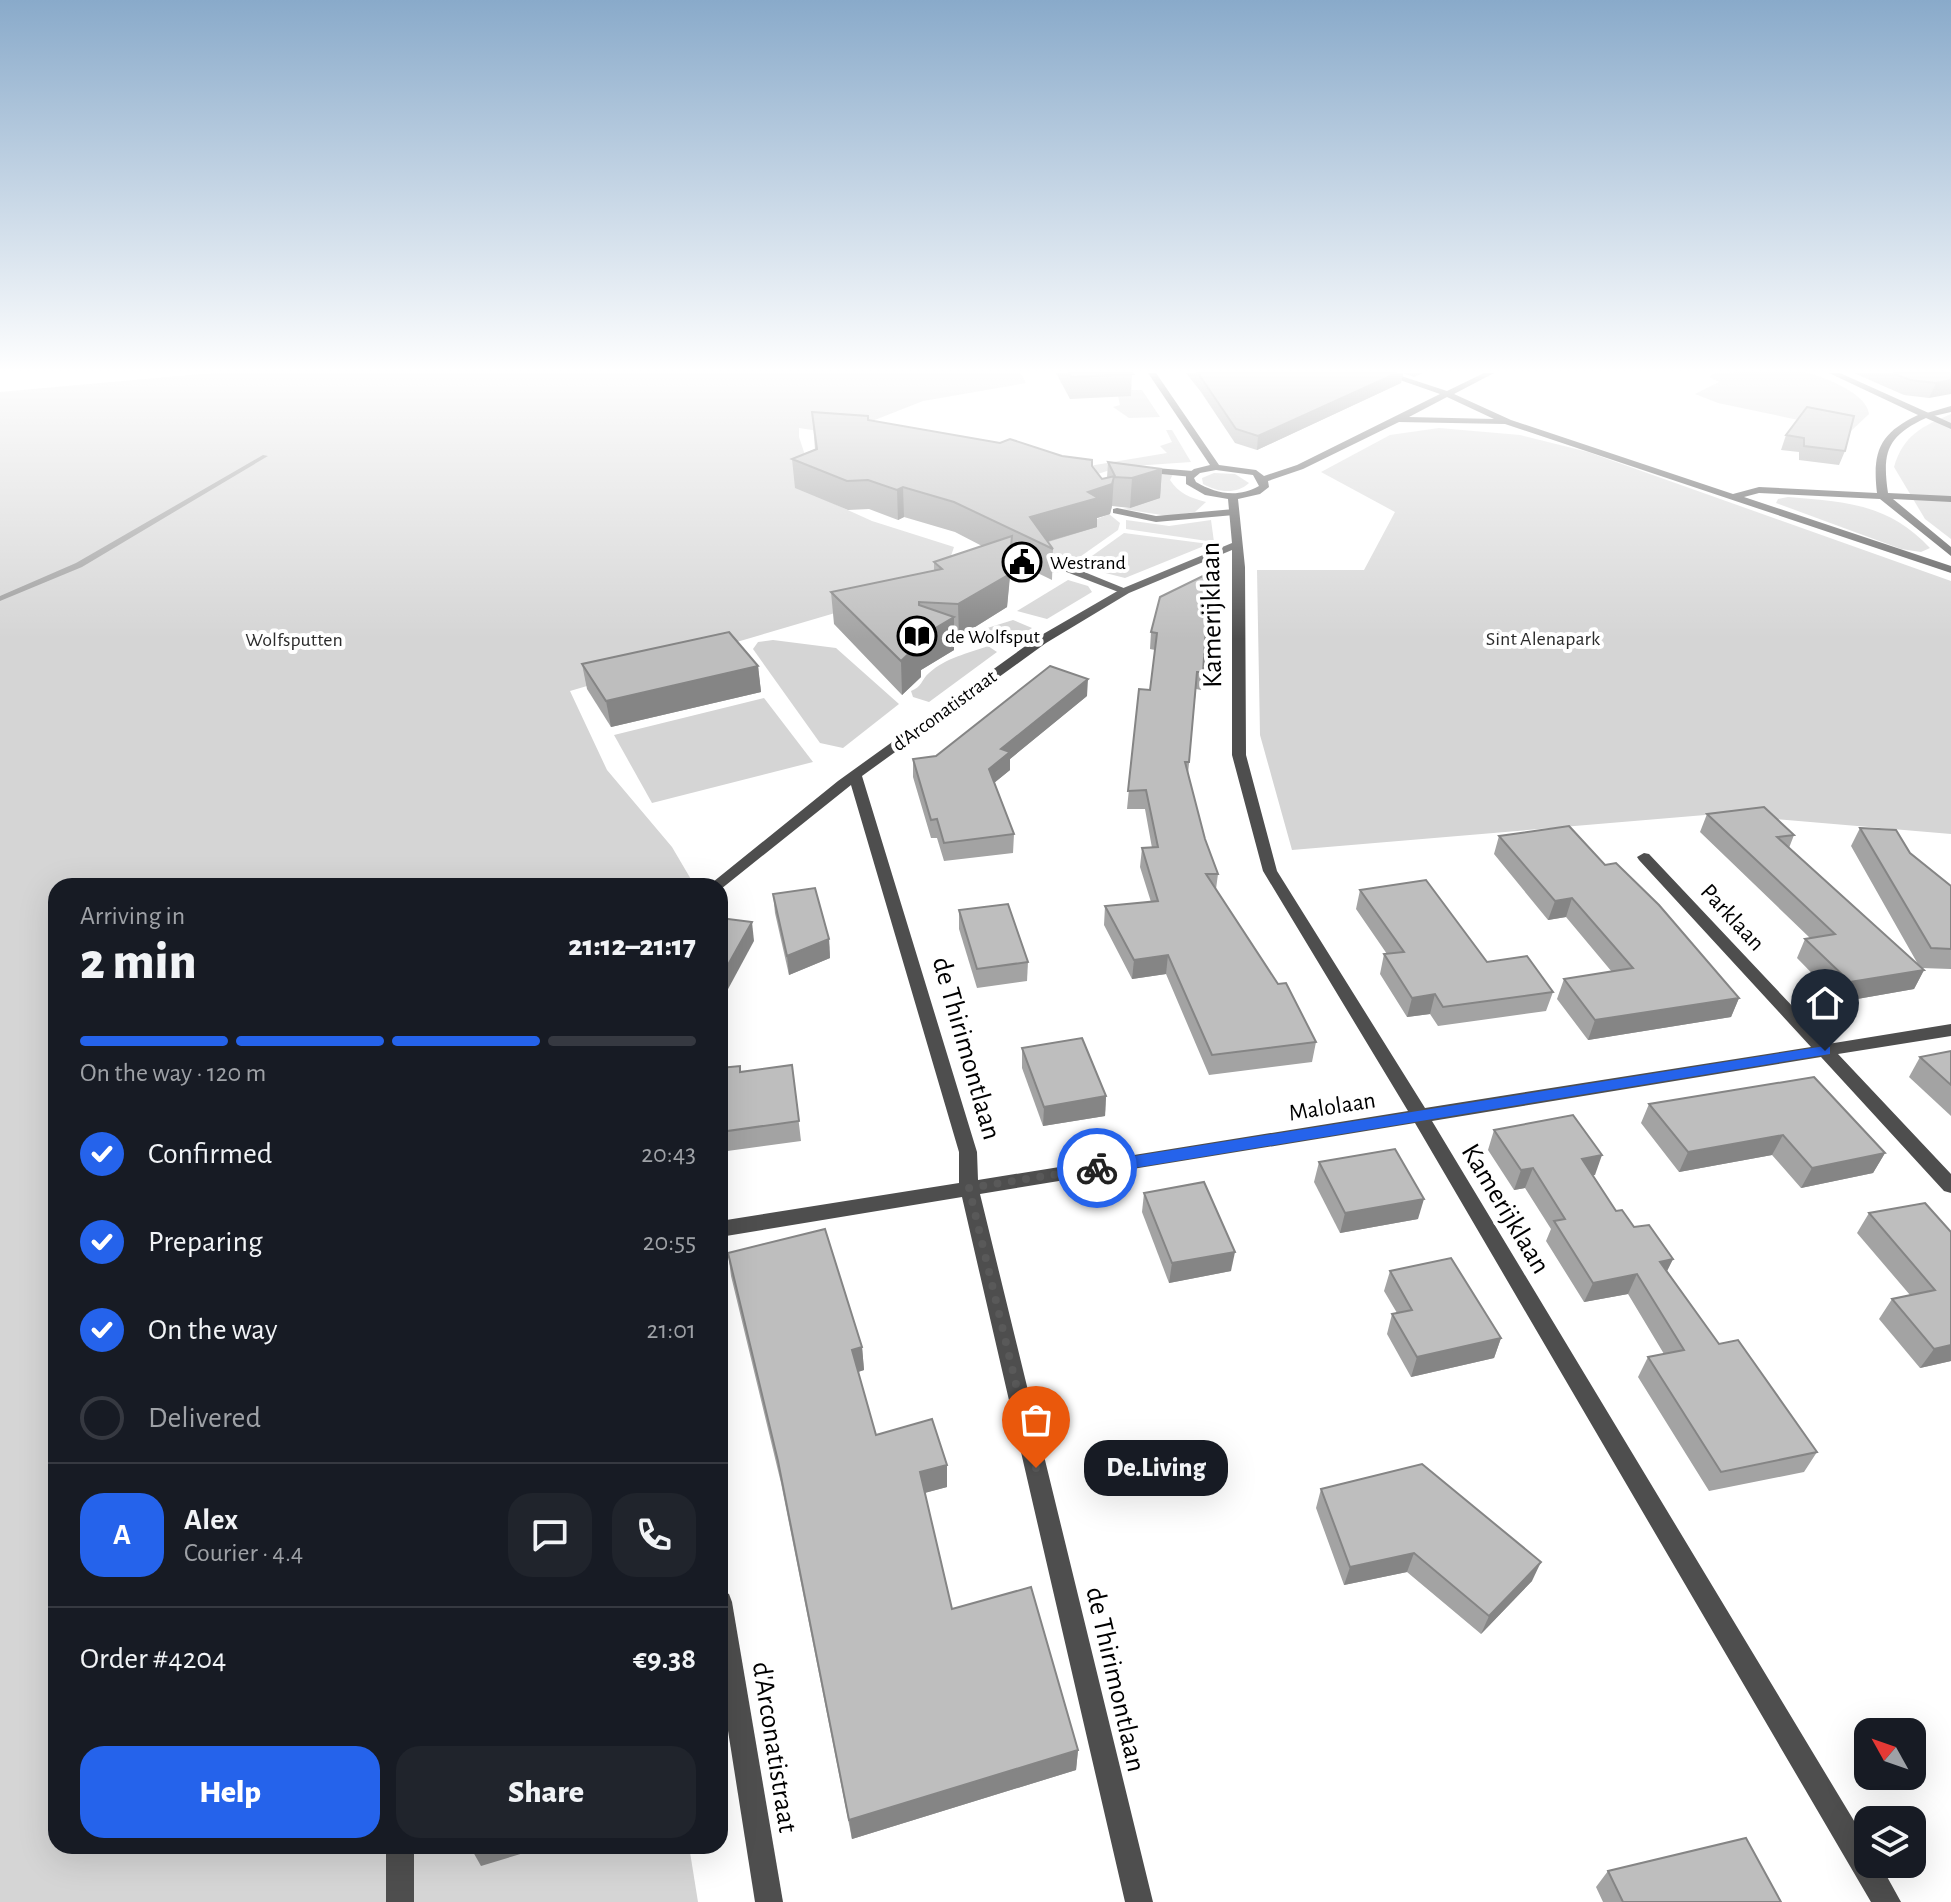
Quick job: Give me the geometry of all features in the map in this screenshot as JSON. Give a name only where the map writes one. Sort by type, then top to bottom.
[{"type":"street","points":[[1212,462],[1216,467]]},
{"type":"street","points":[[1135,470],[1193,474],[1216,467],[1244,469],[1263,479],[1311,462]]},
{"type":"street","points":[[1631,462],[1951,570]]},
{"type":"street","points":[[1879,462],[1883,496],[1951,553]]},
{"type":"street","points":[[1193,474],[1189,481],[1196,487],[1211,494],[1233,496],[1259,491],[1264,487],[1263,479]]},
{"type":"street","points":[[1736,496],[1759,490],[1951,499]]},
{"type":"street","name":"Kamerijklaan","points":[[1233,496],[1241,649],[1239,755],[1270,871],[1420,1116],[1887,1902]]},
{"type":"street","points":[[1117,511],[1140,517],[1170,519],[1234,512]]},
{"type":"street","name":"d'Arconatistraat","points":[[726,878],[855,775],[1042,640],[1125,591],[1236,545]]},
{"type":"street","points":[[1068,569],[1125,591]]},
{"type":"street","name":"de Thirimontlaan","points":[[855,775],[968,1152],[969,1188],[1139,1902]]},
{"type":"street","name":"Parklaan","points":[[1644,857],[1951,1186]]},
{"type":"street","name":"Malolaan","points":[[728,1228],[1951,1030]]},
{"type":"street","name":"d'Arconatistraat","points":[[728,1651],[769,1902]]},
{"type":"street","points":[[400,1854],[400,1902]]},
{"type":"green space","name":"Wolfsputten","points":[[0,462],[807,462],[819,497],[872,521],[954,547],[951,556],[981,570],[570,691],[607,770],[672,847],[690,878],[48,878],[48,1854],[690,1854],[698,1902],[0,1902]]},
{"type":"green space","points":[[1114,462],[1191,462],[1119,467],[1095,475],[1089,466]]},
{"type":"green space","name":"Sint Alenapark","points":[[1340,462],[1615,462],[1951,581],[1951,834],[1717,814],[1292,850],[1260,735],[1257,570],[1364,570],[1395,512],[1321,472]]},
{"type":"green space","points":[[1896,462],[1951,462],[1951,539],[1925,519],[1894,467]]},
{"type":"green space","points":[[1139,473],[1173,474],[1170,480],[1177,489],[1206,502],[1195,512],[1168,516],[1123,509],[1132,507]]},
{"type":"green space","points":[[1214,473],[1235,474],[1249,483],[1226,491],[1203,484],[1202,478]]},
{"type":"green space","points":[[1788,497],[1847,503],[1882,513],[1914,533],[1930,548],[1921,552],[1901,549],[1776,503],[1778,499]]},
{"type":"green space","points":[[1109,514],[1120,523],[1118,530],[1057,573],[1046,572],[1032,546]]},
{"type":"green space","points":[[1126,520],[1169,526],[1211,520],[1214,542],[1126,529]]},
{"type":"green space","points":[[1124,533],[1209,544],[1125,578],[1078,566]]},
{"type":"green space","points":[[1068,580],[1088,586],[1092,592],[1047,619],[1017,611]]},
{"type":"green space","points":[[1013,620],[1032,628],[1008,644],[981,630]]},
{"type":"green space","points":[[773,640],[836,648],[899,704],[843,748],[820,743],[753,649],[758,642]]},
{"type":"green space","points":[[988,646],[997,652],[929,702],[913,697],[911,691],[943,663]]},
{"type":"green space","points":[[764,698],[813,762],[652,803],[614,735]]},
{"type":"building","points":[[799,462],[1092,462],[1102,479],[1115,476],[1108,462],[1162,469],[1132,478],[1114,477],[1112,484],[1088,492],[1098,498],[1030,517],[1053,549],[954,502],[903,487],[897,490],[868,480],[847,481]]},
{"type":"building","points":[[1012,536],[1008,575],[958,604],[919,602],[919,605],[954,617],[917,639],[920,643],[901,661],[831,592],[942,569],[934,562]]},
{"type":"building","points":[[1211,572],[1204,615],[1207,615],[1203,672],[1197,672],[1189,762],[1185,762],[1205,839],[1218,874],[1206,874],[1278,984],[1286,983],[1316,1042],[1212,1055],[1168,955],[1134,960],[1105,906],[1158,901],[1142,848],[1158,847],[1146,790],[1128,791],[1139,689],[1150,690],[1157,633],[1151,632],[1160,597]]},
{"type":"building","points":[[729,632],[758,666],[606,701],[582,664]]},
{"type":"building","points":[[1050,666],[1088,679],[1001,749],[1010,752],[989,769],[1014,834],[944,843],[937,819],[931,820],[913,759],[936,756]]},
{"type":"building","points":[[1764,807],[1794,835],[1777,837],[1924,970],[1850,982],[1805,939],[1835,934],[1707,814]]},
{"type":"building","points":[[1569,826],[1605,865],[1616,863],[1659,905],[1739,998],[1595,1020],[1564,979],[1633,968],[1572,898],[1555,901],[1499,836]]},
{"type":"building","points":[[1860,828],[1896,830],[1910,853],[1951,886],[1951,949],[1931,948]]},
{"type":"building","points":[[1426,880],[1487,962],[1527,956],[1553,992],[1443,1007],[1435,994],[1412,998],[1384,954],[1404,952],[1360,890]]},
{"type":"building","points":[[815,888],[829,939],[787,956],[773,894]]},
{"type":"building","points":[[1008,904],[1028,962],[977,969],[959,910]]},
{"type":"building","points":[[728,919],[752,922],[728,965]]},
{"type":"building","points":[[1082,1038],[1106,1096],[1044,1107],[1022,1048]]},
{"type":"building","points":[[1951,1051],[1951,1085],[1920,1057]]},
{"type":"building","points":[[792,1065],[799,1121],[728,1131],[728,1067],[740,1066],[740,1072]]},
{"type":"building","points":[[1814,1077],[1885,1153],[1812,1168],[1783,1135],[1688,1152],[1649,1104]]},
{"type":"building","points":[[1573,1115],[1602,1155],[1582,1159],[1616,1211],[1622,1210],[1634,1227],[1649,1225],[1673,1259],[1660,1262],[1719,1344],[1738,1340],[1817,1452],[1721,1472],[1648,1357],[1684,1350],[1637,1274],[1593,1283],[1554,1221],[1565,1219],[1533,1168],[1521,1170],[1494,1130]]},
{"type":"building","points":[[1395,1149],[1424,1199],[1345,1213],[1319,1162]]},
{"type":"building","points":[[1204,1182],[1235,1252],[1172,1263],[1144,1193]]},
{"type":"building","points":[[1925,1203],[1951,1232],[1951,1345],[1934,1349],[1892,1299],[1935,1290],[1869,1213]]},
{"type":"building","points":[[825,1229],[862,1347],[852,1350],[876,1435],[932,1419],[947,1465],[920,1472],[952,1609],[1031,1587],[1078,1750],[849,1820],[778,1461],[728,1253]]},
{"type":"building","points":[[1451,1258],[1501,1338],[1417,1357],[1392,1314],[1412,1310],[1390,1271]]},
{"type":"building","points":[[1422,1464],[1541,1562],[1489,1616],[1414,1553],[1350,1567],[1321,1489]]},
{"type":"building","points":[[1746,1838],[1781,1902],[1623,1902],[1608,1871]]},
{"type":"waterway","points":[[0,599],[79,565],[255,462]]},
{"type":"way so far","points":[[1036,1468],[969,1188],[1097,1168]]},
{"type":"place","name":"Westrand","points":[[1022,562]]},
{"type":"place","name":"de Wolfsput","points":[[917,636]]},
{"type":"place","name":"De.Living","points":[[1036,1468]]},
{"type":"route","points":[[1097,1168],[1825,1051]]}]
